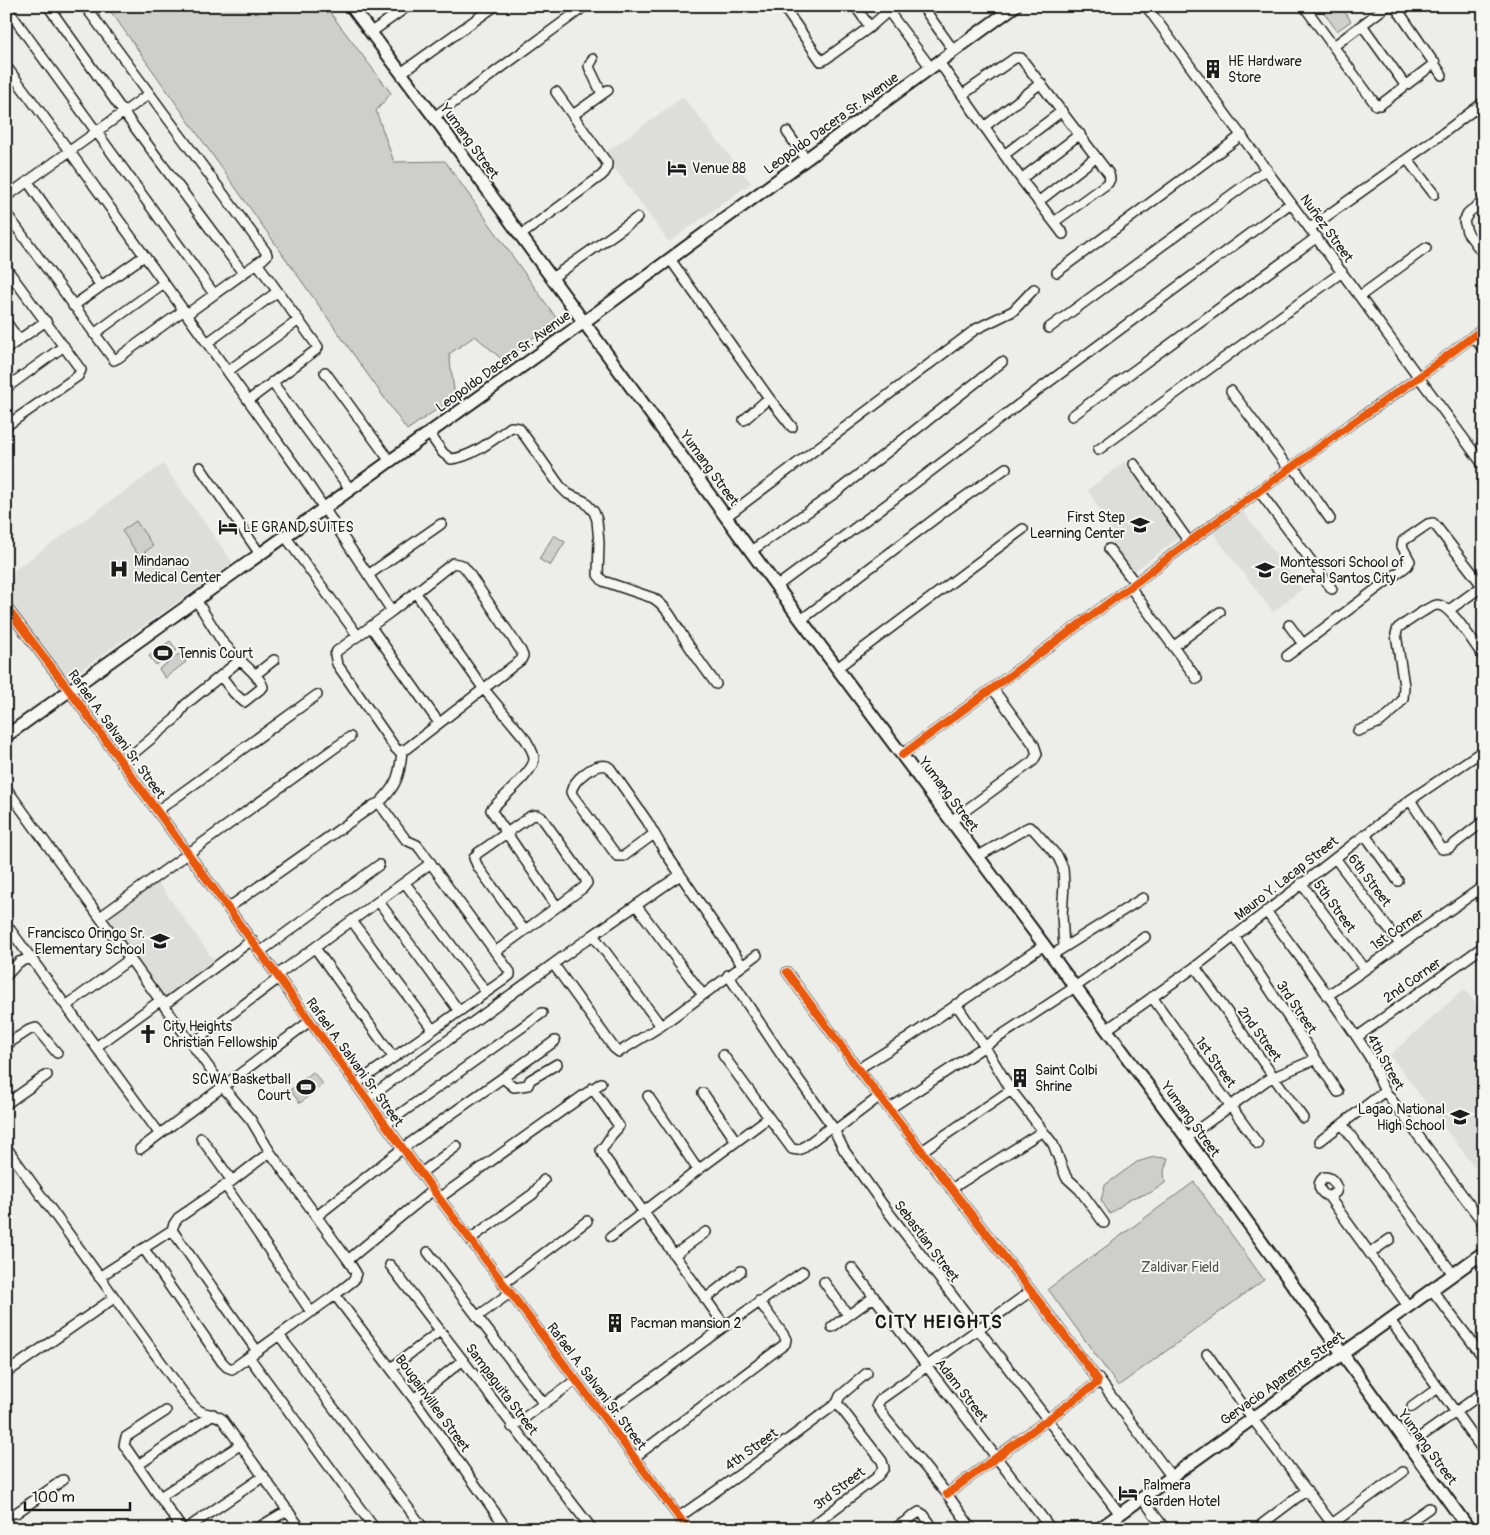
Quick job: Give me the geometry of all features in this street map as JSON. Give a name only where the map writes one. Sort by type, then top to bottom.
[{"type":"main road","name":"Yumang Street","points":[[350,6],[434,116],[801,620],[1052,955],[1469,1529]]},
{"type":"main road","name":"Leopoldo Dacera Sr. Avenue","points":[[6,736],[584,322],[1015,6]]},
{"type":"main road","name":"Gervacio Aparente Street","points":[[1099,1529],[1453,1274],[1482,1258]]},
{"type":"street","points":[[48,6],[124,113],[243,273]]},
{"type":"street","points":[[6,213],[73,306],[112,358],[116,360],[214,294],[266,255],[266,252],[85,6]]},
{"type":"street","points":[[370,33],[408,6]]},
{"type":"street","points":[[401,73],[495,6]]},
{"type":"street","points":[[434,116],[585,6]]},
{"type":"street","points":[[783,6],[821,61],[870,27],[886,12],[890,12],[962,95],[1021,179],[1063,234]]},
{"type":"street","points":[[855,6],[870,27]]},
{"type":"street","points":[[922,6],[954,51]]},
{"type":"street","name":"Nuñez Street","points":[[1146,6],[1484,466]]},
{"type":"street","points":[[1304,6],[1376,105],[1380,105],[1434,63]]},
{"type":"street","points":[[1370,6],[1376,15]]},
{"type":"street","points":[[1334,46],[1387,6]]},
{"type":"street","points":[[1395,6],[1442,74]]},
{"type":"street","points":[[6,7],[214,294]]},
{"type":"street","points":[[1362,25],[1405,85]]},
{"type":"street","points":[[962,95],[1019,57],[1024,60],[1109,174],[1110,179],[1108,183],[1054,222]]},
{"type":"street","points":[[573,115],[605,92],[590,69],[589,66],[593,59]]},
{"type":"street","points":[[6,66],[228,371],[325,508],[392,611]]},
{"type":"street","points":[[984,127],[1041,83]]},
{"type":"street","points":[[521,235],[605,173],[607,163],[556,92]]},
{"type":"street","points":[[6,196],[149,94]]},
{"type":"street","points":[[1310,228],[1484,102]]},
{"type":"street","points":[[443,129],[446,108]]},
{"type":"street","points":[[1476,108],[1484,118]]},
{"type":"street","points":[[1004,154],[1062,111]]},
{"type":"street","points":[[787,132],[806,159]]},
{"type":"street","points":[[1021,179],[1080,134]]},
{"type":"street","points":[[1057,272],[1242,135]]},
{"type":"street","points":[[1038,202],[1096,157]]},
{"type":"street","points":[[1407,159],[1434,194]]},
{"type":"street","points":[[1049,328],[1266,169]]},
{"type":"street","points":[[28,182],[101,286]]},
{"type":"street","points":[[1484,201],[1469,212],[1464,221],[1467,232],[1484,255]]},
{"type":"street","points":[[776,586],[1291,203]]},
{"type":"street","points":[[552,278],[638,218]]},
{"type":"street","points":[[1072,416],[1316,237]]},
{"type":"street","points":[[1360,296],[1426,248]]},
{"type":"street","points":[[73,306],[144,256]]},
{"type":"street","points":[[670,259],[769,398],[792,427]]},
{"type":"street","points":[[248,400],[318,348],[317,344],[257,263]]},
{"type":"street","points":[[6,268],[80,368],[80,374],[6,426]]},
{"type":"street","points":[[1098,450],[1342,272]]},
{"type":"street","points":[[94,334],[164,284]]},
{"type":"street","points":[[727,516],[976,329],[1012,311],[1034,290]]},
{"type":"street","points":[[207,343],[277,292]]},
{"type":"street","points":[[228,371],[299,320]]},
{"type":"street","points":[[6,349],[46,321]]},
{"type":"street","points":[[6,322],[19,340]]},
{"type":"street","points":[[902,755],[1291,467],[1419,378],[1484,328]]},
{"type":"street","points":[[1473,336],[1484,350]]},
{"type":"street","points":[[6,388],[64,346]]},
{"type":"street","points":[[752,551],[835,492],[1002,362]]},
{"type":"street","points":[[325,372],[390,461]]},
{"type":"street","points":[[272,382],[350,489]]},
{"type":"street","points":[[1231,391],[1330,519]]},
{"type":"street","points":[[744,420],[769,398]]},
{"type":"street","points":[[429,433],[443,453],[451,459],[458,459],[512,427],[519,428],[560,486],[568,494],[584,501],[594,512],[597,520],[599,544],[597,572],[599,579],[658,601],[668,612],[716,684]]},
{"type":"street","points":[[1134,464],[1189,542]]},
{"type":"street","points":[[200,467],[260,554]]},
{"type":"street","points":[[801,620],[949,508],[1006,468]]},
{"type":"street","points":[[1259,491],[1332,589]]},
{"type":"street","points":[[1287,656],[1407,566],[1410,561],[1402,546],[1403,541],[1428,524],[1433,523],[1436,526],[1483,586],[1449,610]]},
{"type":"street","points":[[368,575],[441,524]]},
{"type":"street","points":[[837,668],[1023,529]]},
{"type":"street","points":[[285,536],[358,636]]},
{"type":"street","points":[[1109,549],[1197,678]]},
{"type":"street","points":[[228,908],[320,842],[374,805],[380,803],[396,783],[402,751],[521,660],[523,653],[466,569],[458,563],[450,564],[371,627],[337,650],[335,660],[396,749],[402,751]]},
{"type":"street","points":[[415,592],[483,688],[526,740],[534,758],[531,770],[491,810],[556,907]]},
{"type":"street","points":[[196,600],[223,643],[255,675],[263,685],[263,688],[244,702],[221,676]]},
{"type":"street","name":"Rafael A. Salvani Sr. Street","points":[[6,606],[70,690],[436,1194],[688,1529]]},
{"type":"street","points":[[1358,731],[1380,722],[1393,712],[1403,699],[1404,686],[1396,634],[1398,628],[1434,606],[1440,606],[1449,610],[1484,657]]},
{"type":"street","points":[[1174,646],[1220,612]]},
{"type":"street","points":[[1289,625],[1303,644]]},
{"type":"street","points":[[371,627],[439,723]]},
{"type":"street","points":[[122,763],[175,719],[185,705],[240,660]]},
{"type":"street","points":[[255,675],[274,660]]},
{"type":"street","points":[[951,821],[1032,761],[1037,754],[1034,745],[993,689]]},
{"type":"street","points":[[158,811],[317,695]]},
{"type":"street","points":[[100,917],[350,737]]},
{"type":"street","name":"Mauro Y. Lacap Street","points":[[1106,1030],[1195,967],[1410,800],[1484,750]]},
{"type":"street","points":[[654,834],[624,856],[617,856],[573,796],[571,792],[574,783],[596,767],[607,766],[647,821],[680,875],[742,965]]},
{"type":"street","points":[[6,788],[223,1087],[251,1120],[270,1152],[348,1260],[356,1273],[356,1278],[257,1350],[236,1368],[232,1369],[227,1367],[144,1249]]},
{"type":"street","points":[[1410,800],[1442,849],[1449,848],[1484,821]]},
{"type":"street","points":[[356,1084],[511,973],[431,864],[417,846],[406,840],[380,803]]},
{"type":"street","points":[[495,952],[586,886],[584,878],[540,816],[534,815],[478,852],[474,860],[524,930]]},
{"type":"street","points":[[977,857],[1025,828],[1029,827],[1034,830],[1058,857],[1063,868],[1062,916],[1064,947]]},
{"type":"street","points":[[1364,835],[1398,881]]},
{"type":"street","name":"6th Street","points":[[1335,858],[1400,944]]},
{"type":"street","points":[[193,1044],[315,948],[431,864]]},
{"type":"street","points":[[260,952],[379,865]]},
{"type":"street","points":[[368,1099],[636,904],[680,875]]},
{"type":"street","points":[[405,883],[486,992]]},
{"type":"street","name":"5th Street","points":[[1301,883],[1365,969]]},
{"type":"street","name":"1st Corner","points":[[1327,996],[1484,886]]},
{"type":"street","points":[[1052,955],[1143,898]]},
{"type":"street","points":[[379,902],[459,1011]]},
{"type":"street","points":[[636,904],[703,994]]},
{"type":"street","name":"4th Street","points":[[1266,911],[1357,1037],[1373,1062],[1380,1083],[1385,1091],[1484,1224]]},
{"type":"street","points":[[352,921],[433,1030]]},
{"type":"street","points":[[6,924],[159,1133]]},
{"type":"street","points":[[593,935],[662,1026]]},
{"type":"street","name":"3rd Street","points":[[1234,936],[1338,1092]]},
{"type":"street","points":[[889,1109],[1075,987],[1145,937]]},
{"type":"street","points":[[96,1047],[252,940]]},
{"type":"street","points":[[858,1069],[1044,945]]},
{"type":"street","name":"2nd Corner","points":[[1357,1037],[1484,946]]},
{"type":"street","points":[[315,948],[393,1057]]},
{"type":"street","points":[[554,965],[614,1048],[619,1052],[662,1026],[757,955]]},
{"type":"street","points":[[6,976],[19,962],[31,958]]},
{"type":"street","points":[[66,1006],[130,959]]},
{"type":"street","name":"2nd Street","points":[[1195,967],[1303,1118]]},
{"type":"street","points":[[787,972],[879,1097],[1031,1291],[1171,1476]]},
{"type":"street","name":"Sebastian Street","points":[[728,975],[833,1128],[844,1150],[882,1205],[1120,1514]]},
{"type":"street","name":"1st Street","points":[[1152,997],[1258,1144]]},
{"type":"street","points":[[956,1004],[1011,1090],[1056,1150],[1066,1177],[1080,1190],[1104,1224]]},
{"type":"street","points":[[386,1124],[542,1013]]},
{"type":"street","points":[[140,1148],[310,1021]]},
{"type":"street","points":[[6,1045],[29,1030],[36,1028],[57,1053]]},
{"type":"street","points":[[317,1216],[403,1148],[555,1041]]},
{"type":"street","points":[[723,1055],[768,1118],[790,1147],[795,1150],[833,1128],[879,1097]]},
{"type":"street","points":[[1186,1138],[1273,1076],[1316,1059]]},
{"type":"street","points":[[503,1078],[514,1087],[528,1085],[530,1080],[557,1064]]},
{"type":"street","points":[[6,1104],[47,1074]]},
{"type":"street","points":[[348,1260],[436,1194],[601,1083]]},
{"type":"street","points":[[592,1088],[619,1126],[609,1142],[601,1150],[602,1152],[725,1326]]},
{"type":"street","points":[[922,1151],[1011,1090]]},
{"type":"street","points":[[1320,1141],[1385,1091]]},
{"type":"street","points":[[702,1092],[736,1141]]},
{"type":"street","points":[[648,1096],[698,1170]]},
{"type":"street","points":[[611,1237],[768,1118]]},
{"type":"street","points":[[1342,1124],[1453,1274]]},
{"type":"street","points":[[952,1189],[1043,1131]]},
{"type":"street","points":[[201,1138],[311,1312]]},
{"type":"street","points":[[421,1173],[457,1146]]},
{"type":"street","points":[[6,1147],[192,1404],[202,1412],[213,1414],[222,1419],[301,1529]]},
{"type":"street","points":[[100,1278],[172,1230],[178,1218],[270,1152]]},
{"type":"street","points":[[470,1239],[532,1194],[544,1180]]},
{"type":"street","points":[[1329,1197],[1408,1306]]},
{"type":"street","points":[[503,1284],[587,1221]]},
{"type":"street","points":[[172,1230],[257,1350]]},
{"type":"street","points":[[674,1254],[706,1232]]},
{"type":"street","points":[[1370,1253],[1390,1239]]},
{"type":"street","points":[[428,1252],[544,1404]]},
{"type":"street","name":"Sampaguita Street","points":[[390,1265],[512,1427],[592,1529]]},
{"type":"street","name":"Adam Street","points":[[852,1268],[1050,1529]]},
{"type":"street","points":[[705,1298],[741,1271]]},
{"type":"street","points":[[603,1414],[759,1301],[803,1272]]},
{"type":"street","points":[[824,1282],[848,1315]]},
{"type":"street","points":[[1432,1290],[1484,1358]]},
{"type":"street","points":[[972,1529],[877,1405],[881,1399],[1031,1291]]},
{"type":"street","points":[[478,1316],[510,1293]]},
{"type":"street","name":"Bougainvillea Street","points":[[335,1295],[414,1399],[507,1529]]},
{"type":"street","points":[[832,1327],[874,1297]]},
{"type":"street","points":[[6,1373],[114,1298]]},
{"type":"street","points":[[635,1457],[785,1344],[786,1339],[783,1334],[759,1301]]},
{"type":"street","points":[[1390,1320],[1484,1452]]},
{"type":"street","points":[[391,1368],[440,1331]]},
{"type":"street","points":[[278,1335],[424,1529]]},
{"type":"street","points":[[1208,1354],[1252,1418],[1307,1490],[1331,1527],[1403,1472]]},
{"type":"street","points":[[249,1357],[375,1529]]},
{"type":"street","points":[[414,1399],[463,1360]]},
{"type":"street","name":"4th Street","points":[[679,1517],[837,1403],[843,1392],[867,1373]]},
{"type":"street","points":[[947,1494],[1097,1383],[1096,1376]]},
{"type":"street","points":[[512,1427],[576,1380]]},
{"type":"street","points":[[1412,1407],[1438,1388]]},
{"type":"street","points":[[1409,1445],[1484,1392]]},
{"type":"street","name":"3rd Street","points":[[808,1529],[876,1478],[884,1468],[882,1461],[837,1403]]},
{"type":"street","points":[[166,1411],[126,1437],[124,1445],[182,1529]]},
{"type":"street","points":[[138,1466],[213,1414]]},
{"type":"street","points":[[160,1497],[240,1445]]},
{"type":"street","points":[[186,1529],[264,1476]]},
{"type":"street","points":[[6,1513],[16,1513],[63,1480]]},
{"type":"street","points":[[1262,1524],[1307,1490]]},
{"type":"street","points":[[1142,1498],[1165,1529]]},
{"type":"street","points":[[1399,1529],[1429,1508]]},
{"type":"street","points":[[256,1529],[288,1510]]},
{"type":"street","points":[[894,1529],[919,1512],[924,1515],[934,1529]]},
{"type":"shaded area","name":"Venue 88","points":[[683,97],[751,183],[669,242],[604,154]]},
{"type":"shaded area","name":"First Step Learning Center","points":[[1124,462],[1180,537],[1133,572],[1111,540],[1115,537],[1088,490]]},
{"type":"shaded area","name":"Mindanao Medical Center","points":[[163,464],[233,563],[72,676],[65,675],[6,598],[6,576]]},
{"type":"shaded area","name":"Montessori School of General Santos City","points":[[1243,511],[1302,589],[1273,612],[1213,533]]},
{"type":"shaded area","name":"Francisco Oringo Sr. Elementary School","points":[[157,881],[216,963],[164,1001],[105,918]]},
{"type":"shaded area","name":"Lagao National High School","points":[[1464,989],[1484,1014],[1484,1180],[1390,1055]]},
{"type":"green space","points":[[107,6],[325,6],[391,93],[376,111],[394,162],[445,161],[557,319],[504,361],[475,336],[449,354],[455,397],[407,430]]},
{"type":"green space","points":[[1321,6],[1340,6],[1351,21],[1337,31]]},
{"type":"green space","points":[[136,521],[153,546],[139,556],[122,531]]},
{"type":"green space","points":[[554,535],[565,542],[550,566],[539,559]]},
{"type":"green space","name":"Tennis Court","points":[[170,641],[177,650],[156,665],[149,656]]},
{"type":"green space","name":"Tennis Court","points":[[179,654],[186,662],[165,678],[159,669]]},
{"type":"green space","name":"SCWA Basketball Court","points":[[313,1072],[323,1084],[300,1103],[290,1090]]},
{"type":"green space","points":[[1154,1157],[1168,1158],[1164,1171],[1165,1183],[1150,1193],[1131,1198],[1110,1214],[1101,1200],[1105,1185],[1137,1162]]},
{"type":"green space","name":"Zaldivar Field","points":[[1194,1182],[1264,1280],[1118,1386],[1048,1289]]},
{"type":"cycle path","points":[[902,755],[1189,542],[1484,328]]},
{"type":"cycle path","points":[[6,607],[69,690],[439,1198],[688,1529]]},
{"type":"cycle path","points":[[787,972],[858,1069],[1098,1380],[1097,1383],[947,1494]]},
{"type":"place","name":"HE Hardware Store","points":[[1213,69]]},
{"type":"place","name":"Venue 88","points":[[677,168]]},
{"type":"place","name":"First Step Learning Center","points":[[1140,525]]},
{"type":"place","name":"LE GRAND SUITES","points":[[228,527]]},
{"type":"place","name":"Mindanao Medical Center","points":[[119,569]]},
{"type":"place","name":"Montessori School of General Santos City","points":[[1265,570]]},
{"type":"place","name":"Tennis Court","points":[[163,653]]},
{"type":"place","name":"Francisco Oringo Sr. Elementary School","points":[[160,941]]},
{"type":"place","name":"City Heights Christian Fellowship","points":[[148,1034]]},
{"type":"place","name":"Saint Colbi Shrine","points":[[1020,1078]]},
{"type":"place","name":"SCWA Basketball Court","points":[[306,1087]]},
{"type":"place","name":"Lagao National High School","points":[[1460,1117]]},
{"type":"place","name":"Pacman mansion 2","points":[[615,1323]]},
{"type":"place","name":"Palmera Garden Hotel","points":[[1128,1493]]},
{"type":"district","name":"CITY HEIGHTS","points":[[939,1321]]}]
